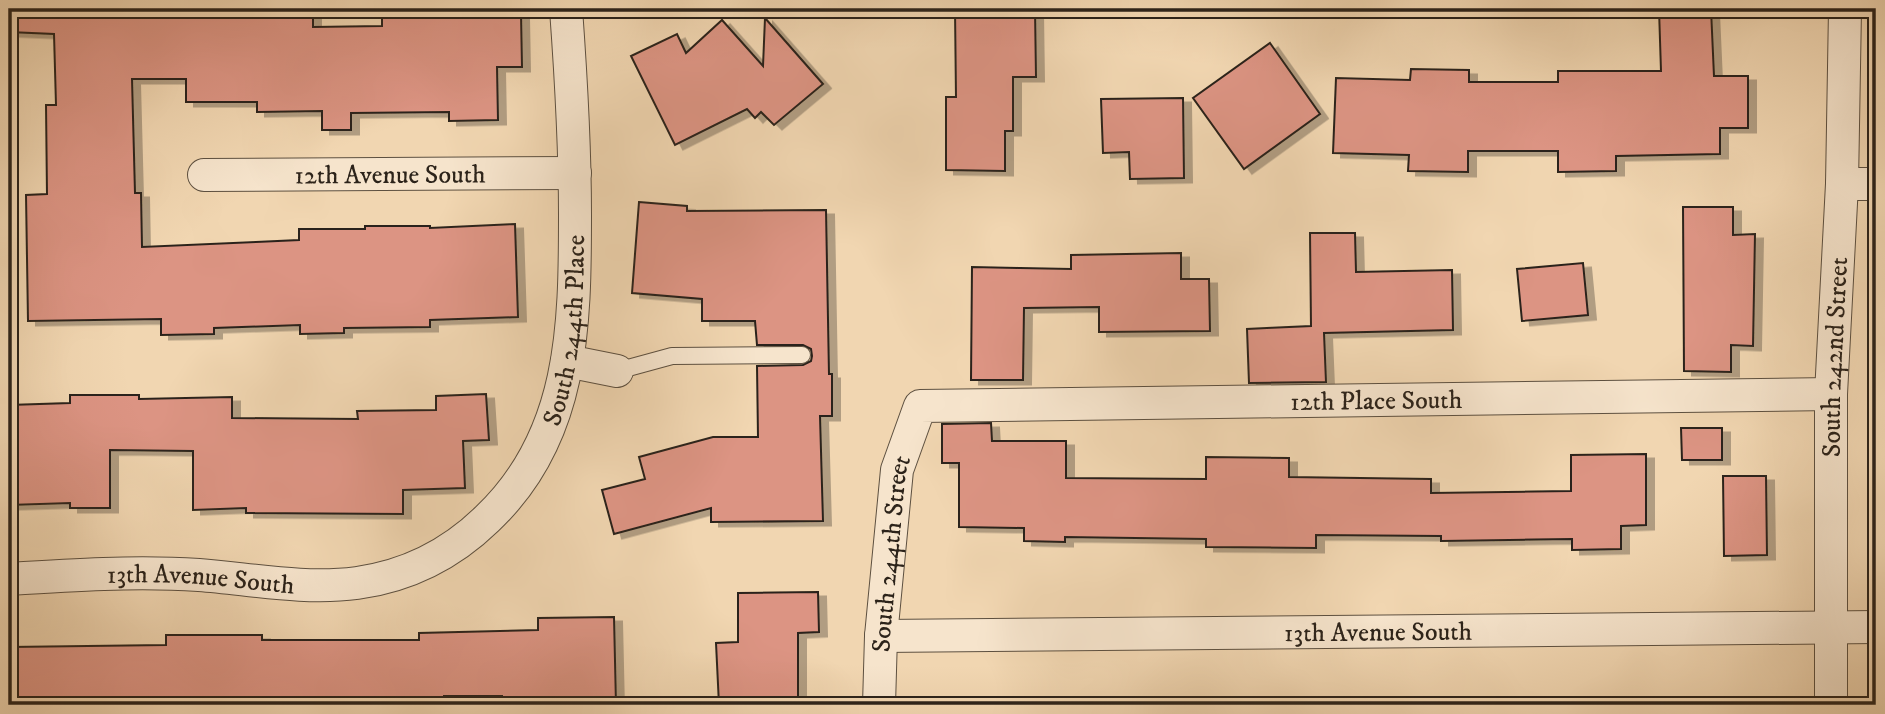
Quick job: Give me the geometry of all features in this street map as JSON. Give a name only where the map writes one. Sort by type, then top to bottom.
[{"type":"street","name":"South 244th Place","points":[[392,576],[425,564],[460,543],[497,511],[533,462],[548,432],[559,397],[567,361],[575,298],[575,173],[566,9]]},
{"type":"street","name":"South 242nd Street","points":[[1831,705],[1831,394],[1842,184],[1845,9]]},
{"type":"street","name":"12th Avenue South","points":[[204,175],[575,173]]},
{"type":"street","points":[[1842,184],[1876,184]]},
{"type":"street","points":[[567,361],[617,371]]},
{"type":"street","name":"12th Place South","points":[[920,406],[1831,394]]},
{"type":"street","name":"South 244th Street","points":[[879,705],[881,636],[897,470],[920,406]]},
{"type":"street","name":"13th Avenue South","points":[[9,579],[84,574],[163,574],[318,586],[356,583],[392,576]]},
{"type":"street","name":"13th Avenue South","points":[[881,636],[1876,627]]},
{"type":"lane","points":[[617,371],[672,356],[802,355]]},
{"type":"building","points":[[9,9],[313,11],[313,27],[382,26],[382,14],[521,14],[522,67],[497,67],[498,120],[449,121],[449,112],[351,113],[351,130],[322,130],[322,111],[257,112],[257,102],[186,102],[186,79],[132,79],[135,193],[141,193],[142,247],[299,240],[299,229],[515,224],[518,317],[430,320],[430,327],[344,328],[344,333],[300,334],[300,325],[214,328],[214,334],[161,335],[161,319],[28,321],[26,195],[47,194],[46,105],[56,105],[54,34],[9,32]]},
{"type":"building","points":[[955,9],[1035,9],[1036,77],[1013,77],[1013,131],[1005,131],[1005,171],[946,170],[946,97],[956,97]]},
{"type":"building","points":[[1659,9],[1711,9],[1714,76],[1748,76],[1748,128],[1720,128],[1720,154],[1616,156],[1616,171],[1558,172],[1558,151],[1468,151],[1468,172],[1408,171],[1409,155],[1333,153],[1336,78],[1410,80],[1411,69],[1469,70],[1469,82],[1558,82],[1558,71],[1661,71]]},
{"type":"building","points":[[765,18],[823,84],[774,125],[761,112],[755,118],[747,109],[675,145],[631,56],[677,34],[686,53],[722,20],[763,66]]},
{"type":"building","points":[[1270,43],[1320,114],[1244,169],[1193,98]]},
{"type":"building","points":[[1183,98],[1184,178],[1130,179],[1129,152],[1103,153],[1101,99]]},
{"type":"building","points":[[639,202],[687,206],[687,211],[826,210],[832,416],[820,416],[823,521],[711,522],[711,508],[614,534],[602,490],[645,479],[639,457],[713,437],[758,437],[757,366],[803,365],[811,361],[812,356],[811,349],[803,345],[757,345],[755,321],[702,321],[702,299],[632,293]]},
{"type":"building","points":[[1683,207],[1733,207],[1733,235],[1755,234],[1753,346],[1731,345],[1731,372],[1684,371]]},
{"type":"building","points":[[1310,233],[1355,233],[1356,272],[1452,270],[1453,330],[1324,333],[1326,382],[1249,383],[1247,329],[1311,326]]},
{"type":"building","points":[[1181,253],[1181,279],[1209,279],[1210,331],[1099,332],[1099,307],[1024,308],[1023,380],[971,380],[972,267],[1071,269],[1071,255]]},
{"type":"building","points":[[1583,263],[1588,315],[1522,321],[1517,269]]},
{"type":"building","points":[[486,394],[489,440],[463,441],[465,488],[403,490],[403,514],[246,513],[246,508],[193,510],[193,451],[110,450],[110,508],[70,508],[70,503],[9,505],[9,405],[70,403],[70,395],[139,395],[139,399],[232,397],[232,418],[358,419],[357,411],[436,410],[436,396]]},
{"type":"building","points":[[991,423],[992,441],[1066,441],[1066,478],[1206,479],[1206,457],[1289,458],[1289,477],[1431,479],[1431,493],[1571,491],[1571,455],[1646,454],[1646,525],[1621,526],[1621,549],[1572,550],[1572,539],[1441,541],[1441,536],[1316,535],[1316,548],[1206,547],[1206,539],[1065,537],[1065,542],[1024,541],[1024,528],[959,527],[959,463],[942,463],[942,424]]},
{"type":"building","points":[[1681,428],[1722,428],[1722,460],[1682,460]]},
{"type":"building","points":[[1723,476],[1766,476],[1767,555],[1724,556]]},
{"type":"building","points":[[818,592],[819,632],[798,633],[798,705],[719,705],[716,643],[738,642],[738,593]]},
{"type":"building","points":[[614,617],[616,705],[502,705],[502,696],[444,696],[444,705],[9,705],[9,647],[166,645],[166,635],[262,635],[262,640],[419,640],[419,633],[538,630],[538,618]]}]
